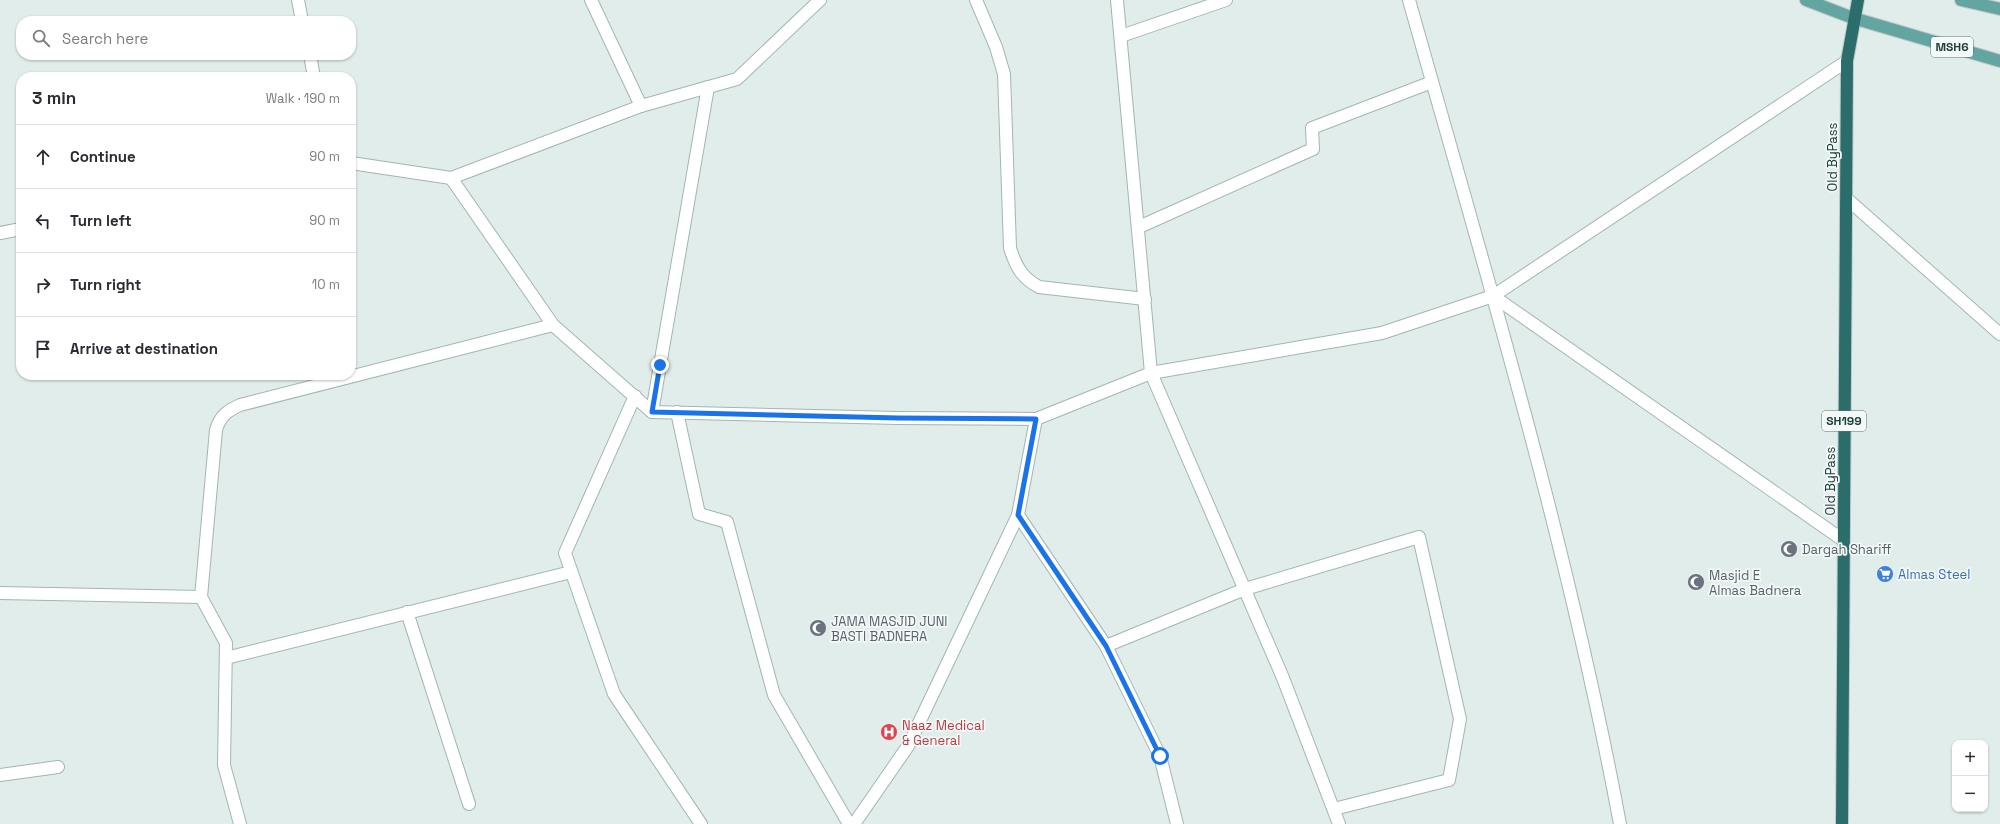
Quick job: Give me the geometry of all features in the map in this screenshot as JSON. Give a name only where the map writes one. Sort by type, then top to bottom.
[{"type":"highway","name":"Old ByPass","points":[[1842,824],[1847,60],[1853,18],[1858,0]]},
{"type":"main road","name":"MSH6","points":[[1806,0],[1853,18],[2000,61]]},
{"type":"main road","points":[[1961,0],[2000,9]]},
{"type":"street","points":[[298,0],[301,16]]},
{"type":"street","points":[[590,0],[641,106]]},
{"type":"street","points":[[356,164],[452,178],[641,106],[737,79],[820,0]]},
{"type":"street","points":[[976,0],[996,47],[1004,74],[1010,248],[1014,262],[1020,274],[1029,282],[1039,287],[1145,299]]},
{"type":"street","points":[[1118,0],[1151,373],[1283,678],[1339,824]]},
{"type":"street","points":[[1121,36],[1226,0]]},
{"type":"street","points":[[1409,0],[1493,296],[1559,547],[1602,726],[1620,824]]},
{"type":"street","points":[[311,60],[313,72]]},
{"type":"street","points":[[452,178],[553,325],[652,412],[898,418],[1036,419],[1151,373],[1382,333],[1493,296],[1847,60]]},
{"type":"street","points":[[1139,227],[1313,149],[1312,128],[1432,82]]},
{"type":"street","points":[[652,412],[708,87]]},
{"type":"street","points":[[1846,198],[2000,334]]},
{"type":"street","points":[[0,233],[16,230]]},
{"type":"street","points":[[1493,296],[1843,540]]},
{"type":"street","points":[[356,375],[553,325]]},
{"type":"street","points":[[240,824],[224,766],[226,643],[201,597],[216,430],[219,420],[228,411],[240,405],[338,380]]},
{"type":"street","points":[[635,396],[565,553],[614,694],[701,824]]},
{"type":"street","points":[[677,412],[699,514],[726,522],[774,695],[849,824]]},
{"type":"street","points":[[854,824],[908,746],[1018,515],[1036,419]]},
{"type":"street","points":[[1018,515],[1106,646],[1160,756],[1177,824]]},
{"type":"street","points":[[1106,646],[1245,589],[1419,537],[1460,719],[1449,780],[1334,809]]},
{"type":"street","points":[[226,658],[571,572]]},
{"type":"street","points":[[0,593],[201,597]]},
{"type":"street","points":[[407,612],[469,804]]},
{"type":"street","points":[[0,775],[58,767]]},
{"type":"place","name":"Dargah Shariff","points":[[1789,549]]},
{"type":"place","name":"Almas Steel","points":[[1885,574]]},
{"type":"place","name":"Masjid E Almas Badnera","points":[[1696,582]]},
{"type":"place","name":"JAMA MASJID JUNI BASTI BADNERA","points":[[818,628]]},
{"type":"place","name":"Naaz Medical & General","points":[[889,732]]},
{"type":"route","points":[[660,365],[652,412],[898,418],[1036,419],[1018,515],[1106,646],[1160,756]]}]
